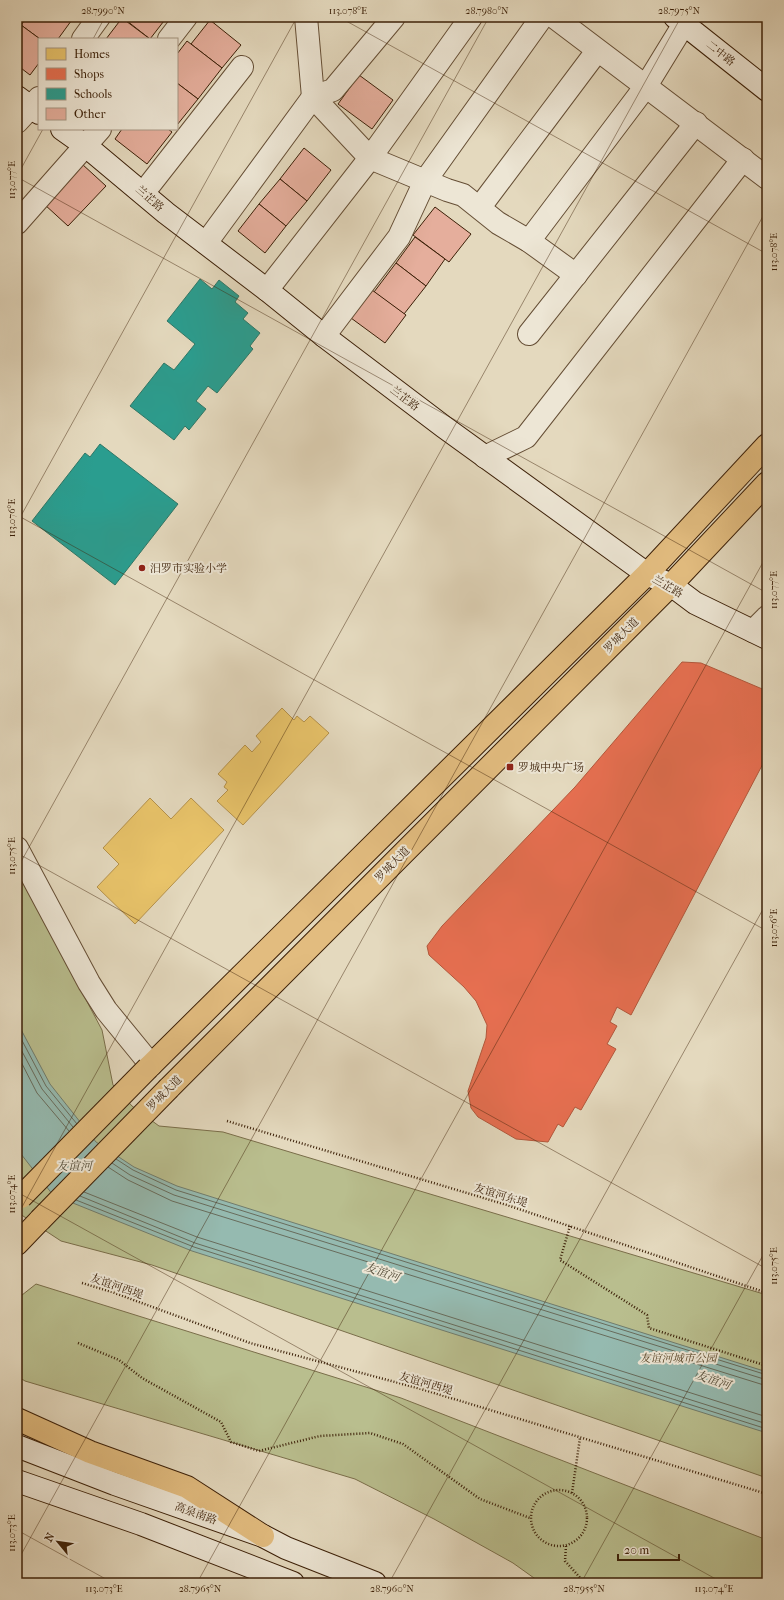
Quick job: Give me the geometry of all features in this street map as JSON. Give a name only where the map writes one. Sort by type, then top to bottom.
[{"type":"main road","points":[[19,1199],[150,1066],[647,574],[767,446]]},
{"type":"main road","name":"罗城大道","points":[[17,1244],[169,1088],[671,585],[767,483]]},
{"type":"main road","points":[[17,1419],[90,1452],[186,1488],[263,1536]]},
{"type":"street","points":[[84,38],[99,17]]},
{"type":"street","points":[[170,38],[186,17]]},
{"type":"street","points":[[206,243],[313,97],[333,90],[394,17]]},
{"type":"street","points":[[267,290],[370,158],[471,17]]},
{"type":"street","points":[[324,336],[399,237],[425,181],[542,17]]},
{"type":"street","points":[[554,17],[767,178]]},
{"type":"street","points":[[529,241],[646,86],[678,19]]},
{"type":"street","name":"二中路","points":[[678,19],[767,90]]},
{"type":"street","points":[[311,22],[313,97],[370,158],[425,181],[464,195],[498,223],[529,241],[576,275]]},
{"type":"street","points":[[480,207],[597,51]]},
{"type":"street","points":[[144,192],[242,67]]},
{"type":"street","points":[[528,334],[696,123]]},
{"type":"street","name":"兰芷路","points":[[63,130],[144,192],[166,213],[267,290],[324,336],[485,457],[647,574],[671,585],[695,603],[762,629]]},
{"type":"street","points":[[17,223],[99,130]]},
{"type":"street","points":[[485,457],[526,437],[743,160]]},
{"type":"street","points":[[17,848],[89,983],[106,1010],[150,1066]]},
{"type":"street","name":"高泉南路","points":[[17,1446],[116,1484],[263,1536],[286,1548],[375,1583]]},
{"type":"street","points":[[17,1481],[141,1524],[293,1583]]},
{"type":"path","name":"友谊河东堤","points":[[227,1121],[507,1205],[767,1293]]},
{"type":"path","points":[[570,1226],[560,1260],[646,1315],[649,1328],[767,1366]]},
{"type":"path","name":"友谊河西堤","points":[[82,1283],[112,1292],[250,1343],[421,1389],[767,1494]]},
{"type":"path","points":[[78,1342],[119,1360],[142,1378],[221,1422],[231,1442],[259,1451],[320,1436],[370,1433],[403,1444],[480,1499],[530,1518]]},
{"type":"path","points":[[572,1493],[580,1438]]},
{"type":"path","points":[[553,1490],[563,1490],[572,1493],[580,1499],[585,1507],[587,1521],[582,1535],[575,1542],[566,1546],[558,1547],[541,1541],[531,1527],[530,1518],[532,1509],[537,1500],[544,1494],[553,1490]]},
{"type":"path","points":[[566,1546],[565,1561],[585,1583]]},
{"type":"green space","name":"友谊河城市公园","points":[[17,869],[102,1030],[113,1085],[132,1106],[159,1126],[223,1132],[767,1295],[767,1478],[152,1265],[61,1241],[17,1212]]},
{"type":"green space","points":[[36,1284],[401,1398],[767,1540],[767,1583],[541,1583],[513,1563],[434,1519],[355,1479],[25,1381],[17,1376],[17,1299]]},
{"type":"water","name":"友谊河","points":[[17,1022],[50,1084],[96,1142],[134,1167],[177,1186],[767,1372],[767,1433],[192,1251],[53,1195],[21,1154],[17,1145]]},
{"type":"building: Homes","points":[[282,708],[294,720],[297,716],[304,722],[310,716],[329,733],[243,825],[217,801],[228,790],[224,787],[227,782],[218,774],[245,745],[252,752],[261,742],[256,736]]},
{"type":"building: Homes","points":[[150,798],[171,819],[191,798],[224,830],[135,924],[97,887],[119,864],[103,848]]},
{"type":"building: Shops","points":[[682,662],[701,663],[767,691],[767,756],[631,1015],[617,1007],[610,1022],[617,1026],[607,1044],[616,1049],[581,1110],[575,1107],[563,1127],[558,1124],[548,1142],[516,1139],[478,1117],[471,1108],[468,1091],[486,1038],[487,1025],[476,1001],[464,987],[429,955],[427,946],[442,926],[575,787]]},
{"type":"building: Schools","points":[[200,279],[212,289],[219,280],[239,296],[235,302],[248,313],[243,319],[260,333],[250,346],[253,349],[217,393],[208,386],[196,401],[206,409],[189,430],[185,426],[174,440],[130,406],[164,363],[174,370],[195,344],[167,321]]},
{"type":"building: Schools","points":[[100,444],[178,504],[115,585],[32,521],[85,453],[90,457]]},
{"type":"building: Other","points":[[27,17],[74,17],[59,38],[39,38],[21,25]]},
{"type":"building: Other","points":[[122,17],[167,17],[151,38],[149,38]]},
{"type":"building: Other","points":[[122,18],[149,38],[107,38]]},
{"type":"building: Other","points":[[210,20],[241,45],[222,68],[191,44]]},
{"type":"building: Other","points":[[21,25],[39,38],[38,64],[30,75],[17,65],[17,30]]},
{"type":"building: Other","points":[[187,41],[222,68],[198,99],[178,84],[178,53]]},
{"type":"building: Other","points":[[359,75],[393,100],[372,129],[338,104]]},
{"type":"building: Other","points":[[178,84],[198,99],[178,124]]},
{"type":"building: Other","points":[[121,130],[169,130],[172,132],[147,164],[115,139]]},
{"type":"building: Other","points":[[304,148],[331,170],[307,201],[280,179]]},
{"type":"building: Other","points":[[82,164],[106,186],[68,226],[44,204]]},
{"type":"building: Other","points":[[280,179],[307,201],[286,226],[259,204]]},
{"type":"building: Other","points":[[259,204],[286,226],[265,253],[238,231]]},
{"type":"building: Other","points":[[435,207],[471,234],[449,262],[413,235]]},
{"type":"building: Other","points":[[415,237],[445,259],[426,286],[396,263]]},
{"type":"building: Other","points":[[396,263],[426,286],[404,314],[374,292]]},
{"type":"building: Other","points":[[372,290],[406,315],[385,343],[351,318]]},
{"type":"place","name":"汨罗市实验小学","points":[[142,568]]},
{"type":"place","name":"罗城中央广场","points":[[510,767]]}]
